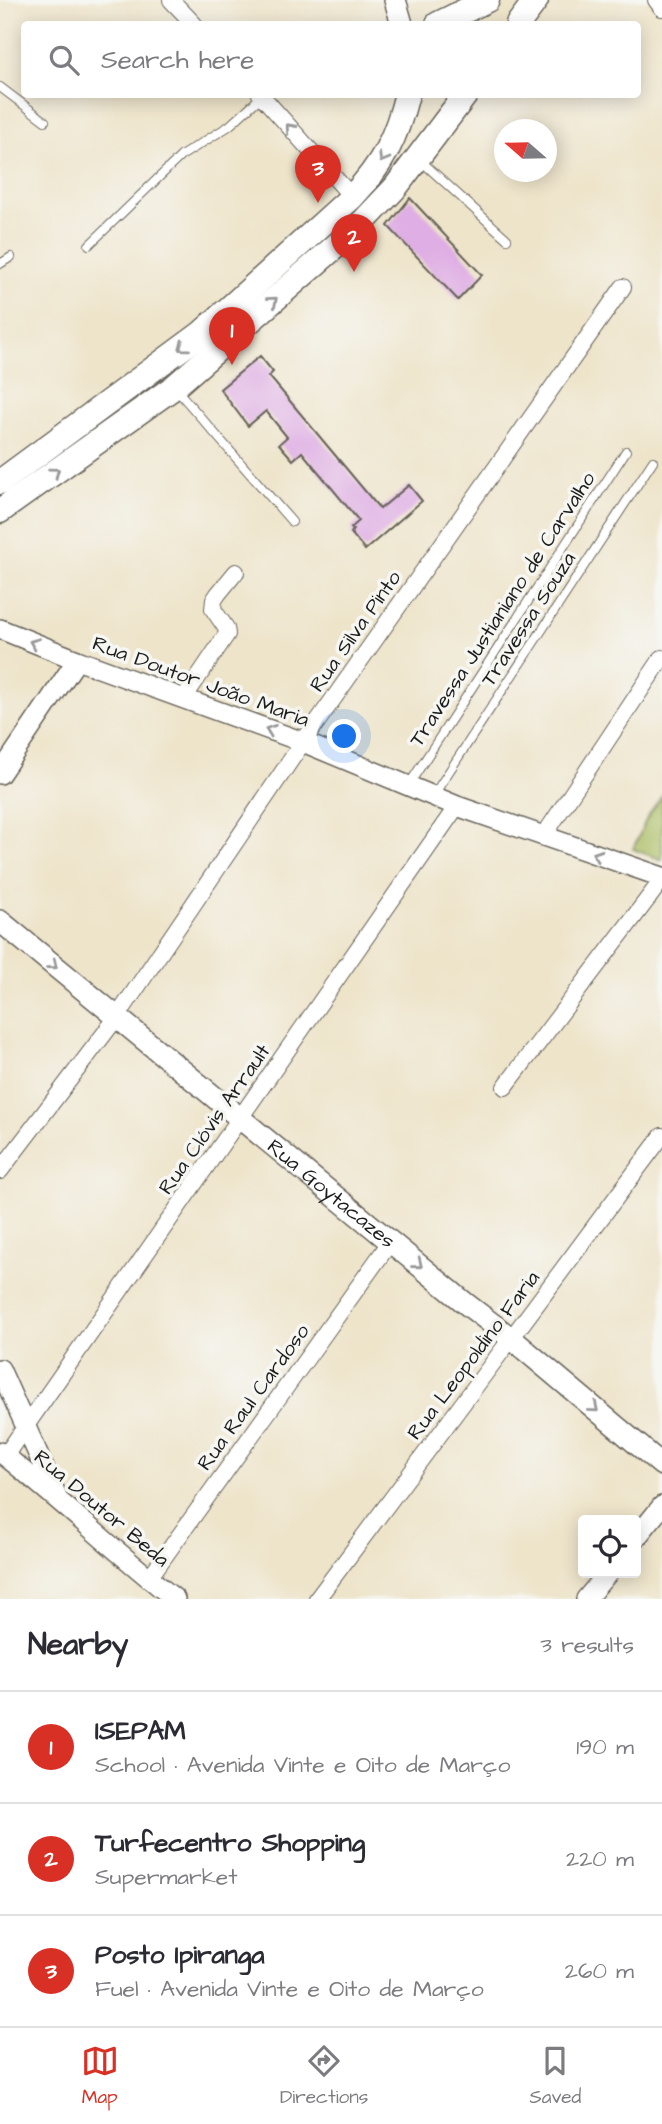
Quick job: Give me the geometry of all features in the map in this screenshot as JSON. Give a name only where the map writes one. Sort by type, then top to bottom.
[{"type":"main road","points":[[396,0],[401,21]]},
{"type":"main road","points":[[520,21],[536,0]]},
{"type":"main road","points":[[445,21],[473,9]]},
{"type":"main road","points":[[2,477],[202,333],[352,197],[372,177],[388,151],[400,123],[406,98]]},
{"type":"main road","points":[[421,155],[426,131],[450,98]]},
{"type":"main road","points":[[0,511],[174,387],[361,224],[395,188],[463,98]]},
{"type":"main road","name":"Rua Goytacazes","points":[[0,921],[512,1339],[662,1465]]},
{"type":"street","points":[[171,0],[191,21]]},
{"type":"street","points":[[656,0],[662,8]]},
{"type":"street","points":[[264,98],[352,197]]},
{"type":"street","name":"Rua Silva Pinto","points":[[0,1171],[117,1017],[303,742],[624,287]]},
{"type":"street","points":[[184,698],[227,634],[213,609],[214,600],[236,572]]},
{"type":"street","name":"Rua Doutor João Maria","points":[[0,629],[77,660],[303,742],[457,806],[662,878]]},
{"type":"street","points":[[543,837],[662,658]]},
{"type":"street","points":[[0,774],[77,660]]},
{"type":"street","name":"Rua Clóvis Arrault","points":[[3,1454],[25,1427],[457,806]]},
{"type":"street","points":[[505,1087],[662,878]]},
{"type":"street","name":"Rua Leopoldino Faria","points":[[317,1599],[662,1136]]},
{"type":"street","name":"Rua Raul Cardoso","points":[[149,1578],[391,1241]]},
{"type":"street","points":[[0,1369],[58,1498]]},
{"type":"street","name":"Rua Doutor Beda","points":[[3,1454],[175,1599]]},
{"type":"street","points":[[641,1532],[662,1506]]},
{"type":"street","points":[[586,1599],[604,1578]]},
{"type":"lane","points":[[0,87],[45,121]]},
{"type":"lane","points":[[89,245],[181,156],[229,126],[258,98]]},
{"type":"lane","points":[[421,155],[508,239]]},
{"type":"lane","points":[[0,264],[11,257]]},
{"type":"lane","points":[[174,387],[292,522]]},
{"type":"lane","name":"Travessa Justianiano de Carvalho","points":[[408,786],[626,451]]},
{"type":"lane","name":"Travessa Souza","points":[[433,796],[653,461]]},
{"type":"green space","points":[[662,796],[662,860],[633,849],[647,818]]},
{"type":"building","points":[[410,198],[482,275],[458,300],[388,226]]},
{"type":"building","points":[[260,356],[273,372],[269,376],[380,509],[409,485],[422,501],[365,550],[351,533],[351,528],[359,521],[302,452],[293,460],[279,444],[287,437],[266,411],[248,426],[220,389]]},
{"type":"place","name":"Posto Ipiranga","points":[[318,203]]},
{"type":"place","name":"Turfecentro Shopping","points":[[354,272]]},
{"type":"place","name":"ISEPAM","points":[[232,365]]}]
